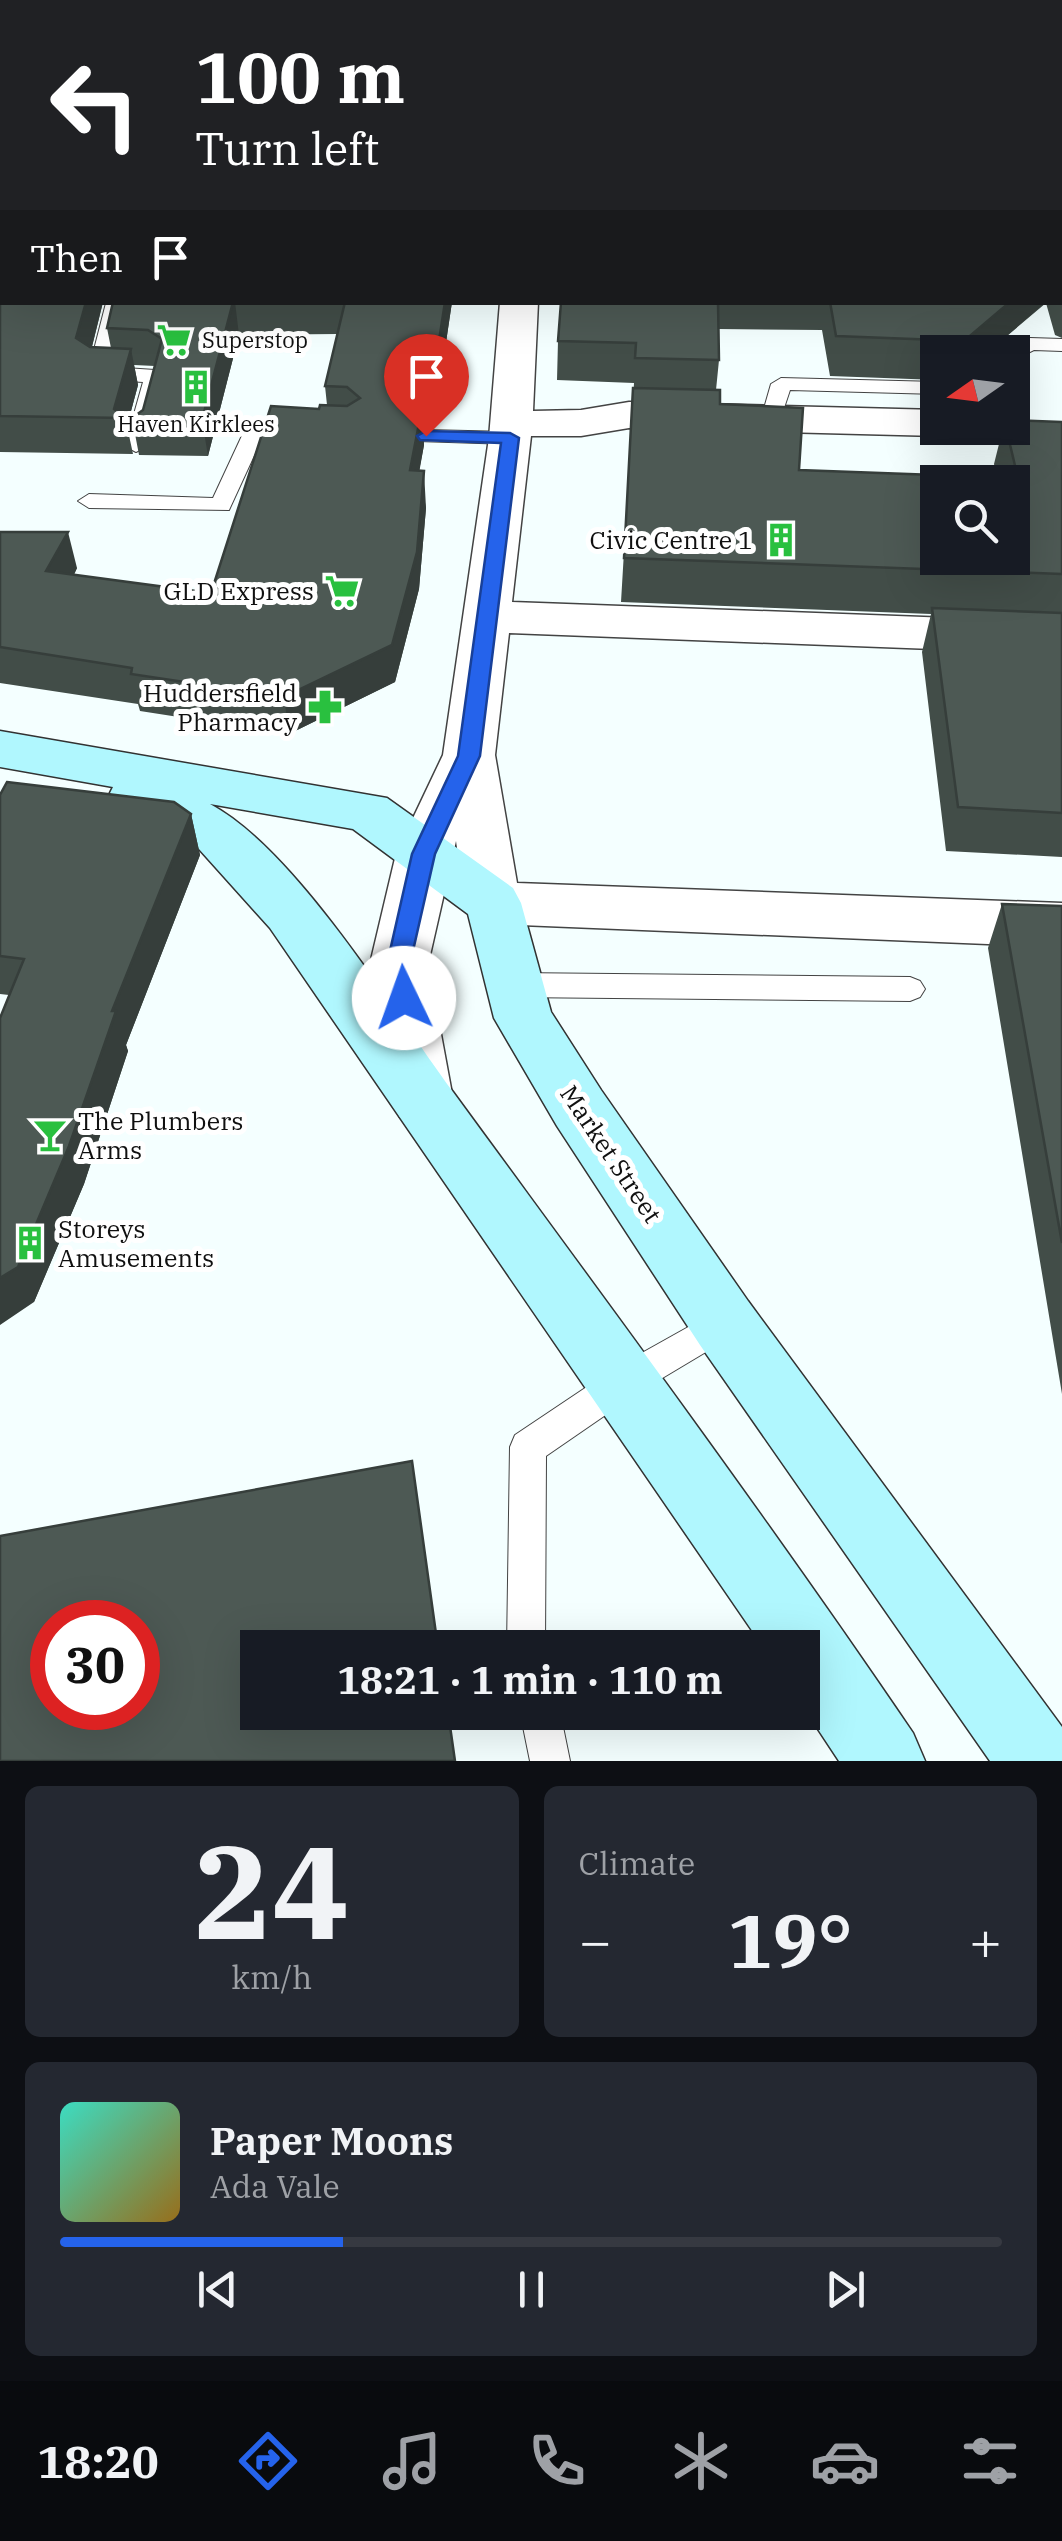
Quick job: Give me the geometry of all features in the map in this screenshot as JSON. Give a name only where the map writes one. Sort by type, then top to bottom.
[{"type":"street","points":[[422,1099],[398,964],[424,854],[469,756],[510,431],[519,305]]},
{"type":"street","points":[[510,431],[629,416],[920,423]]},
{"type":"street","points":[[488,617],[1062,638]]},
{"type":"street","points":[[0,749],[368,812],[493,903],[1062,924]]},
{"type":"street","points":[[469,756],[493,903]]},
{"type":"street","points":[[65,761],[204,824],[227,842],[295,920],[751,1556],[885,1761]]},
{"type":"street","name":"Market Street","points":[[493,903],[523,1018],[542,1048],[724,1323],[1038,1761]]},
{"type":"lane","points":[[115,305],[98,374],[155,376],[136,446]]},
{"type":"lane","points":[[1030,349],[1062,345]]},
{"type":"lane","points":[[772,419],[782,384],[920,388]]},
{"type":"lane","points":[[89,501],[221,505],[257,426],[328,431]]},
{"type":"lane","points":[[426,436],[510,431]]},
{"type":"lane","points":[[514,985],[910,990]]},
{"type":"lane","points":[[526,1630],[528,1447],[627,1380],[724,1323]]},
{"type":"lane","points":[[544,1730],[550,1761]]},
{"type":"building","points":[[0,305],[85,305],[76,338],[90,347],[131,349],[114,409],[125,418],[0,416]]},
{"type":"building","points":[[112,305],[232,305],[202,420],[132,418],[143,410],[162,339],[148,330],[107,328]]},
{"type":"building","points":[[344,305],[445,305],[436,360],[426,390],[415,391],[410,398],[413,406],[422,408],[410,470],[424,471],[417,552],[392,645],[284,697],[131,674],[132,668],[0,647],[0,532],[68,532],[46,571],[211,593],[271,406],[319,409],[320,405],[347,406],[360,398],[347,387],[325,386]]},
{"type":"building","points":[[561,305],[718,305],[719,360],[635,358],[636,343],[558,341]]},
{"type":"building","points":[[831,305],[1006,305],[971,335],[920,335],[920,339],[836,336]]},
{"type":"building","points":[[633,388],[720,390],[720,404],[803,408],[799,470],[920,474],[920,569],[624,558]]},
{"type":"building","points":[[1030,421],[1062,422],[1062,574],[1030,573],[1030,465],[1015,465],[1010,445],[1030,445]]},
{"type":"building","points":[[932,608],[1062,613],[1062,813],[958,807]]},
{"type":"building","points":[[7,782],[174,802],[191,814],[112,1011],[116,1011],[69,1146],[18,1267],[0,1278],[0,1018],[24,959],[0,956],[0,795]]},
{"type":"building","points":[[1002,904],[1062,906],[1062,1243]]},
{"type":"building","points":[[412,1461],[435,1630],[240,1630],[240,1730],[451,1730],[455,1761],[0,1761],[0,1536]]},
{"type":"place","name":"Superstop","points":[[174,340]]},
{"type":"place","name":"Haven Kirklees","points":[[196,387]]},
{"type":"place","name":"Civic Centre 1","points":[[781,540]]},
{"type":"place","name":"GLD Express","points":[[342,591]]},
{"type":"place","name":"Huddersfield Pharmacy","points":[[325,707]]},
{"type":"place","name":"The Plumbers Arms","points":[[50,1135]]},
{"type":"place","name":"Storeys Amusements","points":[[30,1243]]},
{"type":"route","points":[[404,998],[398,964],[424,854],[469,756],[510,438],[426,436]]}]
